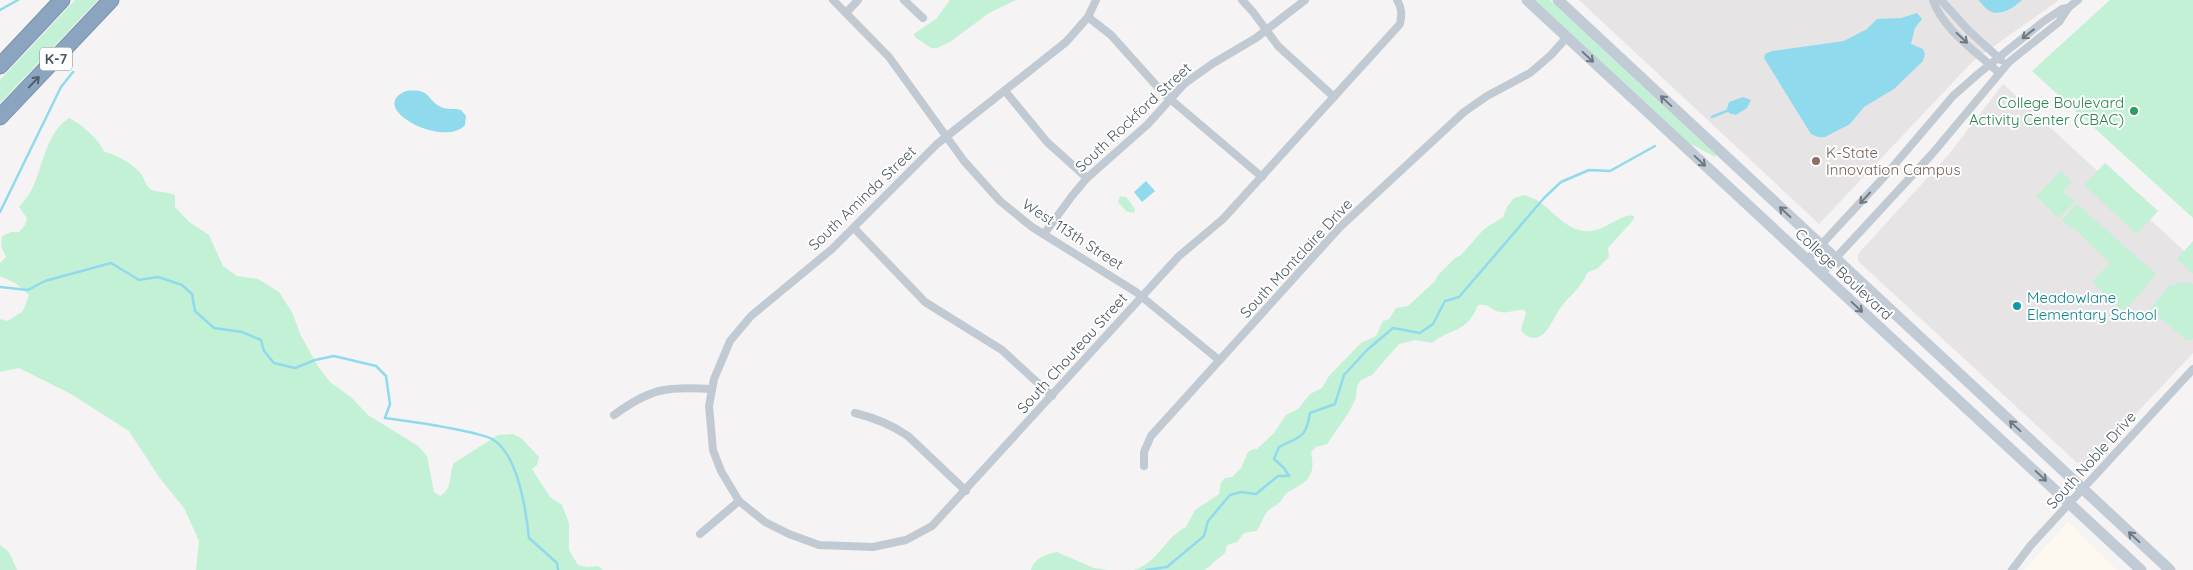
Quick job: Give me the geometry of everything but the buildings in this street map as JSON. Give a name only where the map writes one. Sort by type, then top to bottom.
[{"type":"highway","name":"K-7","points":[[0,66],[62,0]]},
{"type":"highway","name":"K-7","points":[[0,117],[112,0]]},
{"type":"main road","name":"College Boulevard","points":[[1527,0],[2141,570]]},
{"type":"main road","name":"College Boulevard","points":[[1558,0],[2170,570]]},
{"type":"street","name":"West 113th Street","points":[[833,0],[889,57],[964,161],[1000,201],[1044,234],[1141,296],[1219,360]]},
{"type":"street","points":[[846,13],[858,0]]},
{"type":"street","points":[[904,0],[923,18]]},
{"type":"street","name":"South Aminda Street","points":[[713,450],[709,406],[714,379],[730,341],[751,316],[832,249],[947,136],[1066,42],[1088,17],[1096,0]]},
{"type":"street","points":[[1242,0],[1278,46],[1334,97]]},
{"type":"street","name":"South Rockford Street","points":[[1044,234],[1087,178],[1148,124],[1202,70],[1267,30],[1305,0]]},
{"type":"street","name":"South Chouteau Street","points":[[713,450],[721,471],[739,501],[765,522],[789,534],[819,545],[872,547],[906,540],[932,526],[1178,256],[1223,219],[1400,24],[1401,6],[1397,0]]},
{"type":"street","points":[[1933,0],[1935,7],[1952,29],[1999,73]]},
{"type":"street","points":[[1941,0],[1968,30],[2006,65]]},
{"type":"street","points":[[1821,274],[1932,154],[2006,65],[2059,22],[2068,8],[2078,0]]},
{"type":"street","points":[[1807,260],[1884,177],[1953,96],[2044,21],[2062,9],[2068,8]]},
{"type":"street","points":[[1088,17],[1111,35],[1170,100],[1262,177]]},
{"type":"street","name":"South Montclaire Drive","points":[[1144,466],[1144,452],[1151,436],[1340,227],[1464,112],[1487,96],[1530,73],[1567,38]]},
{"type":"street","points":[[1004,90],[1048,142],[1087,178]]},
{"type":"street","points":[[854,228],[925,302],[942,314],[998,346],[1052,396]]},
{"type":"street","name":"South Noble Drive","points":[[2012,570],[2031,546],[2193,369]]},
{"type":"street","points":[[614,415],[650,392],[676,387],[712,389]]},
{"type":"street","points":[[855,413],[883,420],[908,436],[966,490]]},
{"type":"street","points":[[700,534],[739,501]]},
{"type":"shaded area","name":"K-State Innovation Campus","points":[[1579,0],[2059,0],[1973,61],[1819,224]]},
{"type":"shaded area","points":[[2003,84],[2193,259],[2193,353],[2084,469],[1858,261],[1858,254],[1949,154]]},
{"type":"shaded area","points":[[2068,522],[2117,570],[2024,570]]},
{"type":"green space","points":[[75,0],[98,0],[0,103],[0,80]]},
{"type":"green space","points":[[950,0],[1016,0],[989,13],[950,42],[937,48],[931,48],[915,37],[914,34],[937,18]]},
{"type":"green space","points":[[1535,0],[1550,0],[1716,155],[1715,157],[1689,143]]},
{"type":"green space","name":"College Boulevard Activity Center (CBAC)","points":[[2110,0],[2193,0],[2193,218],[2032,71]]},
{"type":"green space","points":[[69,118],[89,132],[104,152],[119,157],[134,167],[141,174],[149,188],[154,191],[175,195],[175,207],[189,222],[209,235],[223,266],[237,276],[258,279],[279,292],[292,312],[301,336],[319,368],[330,382],[352,398],[368,415],[418,446],[427,456],[434,492],[440,496],[447,489],[454,463],[498,435],[513,434],[521,438],[539,457],[537,465],[532,469],[550,497],[562,505],[569,523],[569,550],[578,565],[598,566],[603,570],[196,570],[199,541],[184,508],[159,477],[129,431],[71,394],[19,368],[0,372],[0,319],[8,321],[23,311],[29,295],[15,283],[0,276],[0,263],[6,257],[1,246],[2,236],[11,232],[19,232],[25,225],[27,218],[19,207],[31,191],[55,133]]},
{"type":"green space","points":[[2105,163],[2158,211],[2137,234],[2084,185]]},
{"type":"green space","points":[[2061,171],[2072,182],[2063,191],[2075,202],[2059,218],[2036,196]]},
{"type":"green space","points":[[1524,195],[1539,202],[1565,223],[1579,230],[1587,231],[1603,228],[1623,217],[1634,216],[1634,219],[1608,248],[1609,257],[1598,268],[1587,273],[1582,283],[1561,307],[1544,333],[1535,338],[1523,333],[1521,329],[1526,313],[1524,310],[1503,312],[1488,306],[1478,305],[1469,321],[1463,326],[1432,343],[1416,340],[1399,344],[1372,375],[1361,380],[1357,386],[1356,398],[1349,412],[1327,444],[1316,447],[1311,452],[1312,467],[1309,477],[1301,485],[1287,493],[1281,501],[1268,511],[1256,531],[1244,533],[1237,542],[1227,545],[1225,553],[1205,570],[1133,570],[1148,562],[1172,537],[1186,527],[1195,510],[1219,494],[1221,482],[1225,478],[1232,477],[1241,468],[1248,452],[1257,449],[1274,433],[1286,415],[1298,409],[1310,394],[1322,388],[1329,376],[1361,343],[1376,336],[1383,321],[1389,319],[1396,308],[1408,306],[1434,282],[1439,274],[1455,258],[1461,255],[1484,229],[1503,217],[1507,207],[1514,198]]},
{"type":"green space","points":[[1120,196],[1126,197],[1135,209],[1134,213],[1126,211],[1118,202]]},
{"type":"green space","points":[[2077,204],[2156,274],[2124,312],[2092,282],[2110,263],[2073,227],[2071,229],[2062,220]]},
{"type":"green space","points":[[2193,241],[2193,274],[2177,259]]},
{"type":"green space","points":[[2183,282],[2193,284],[2193,339],[2186,340],[2150,309],[2169,286]]},
{"type":"green space","points":[[0,545],[9,552],[17,570],[0,570]]},
{"type":"green space","points":[[1057,552],[1094,568],[1109,570],[1031,570],[1038,559]]},
{"type":"water","points":[[1978,0],[2022,0],[2003,12],[1994,13]]},
{"type":"water","points":[[1917,13],[1922,19],[1915,28],[1911,44],[1923,49],[1925,54],[1923,61],[1894,89],[1864,107],[1850,124],[1825,137],[1811,134],[1764,58],[1765,54],[1772,51],[1844,41],[1867,29],[1877,19],[1901,18]]},
{"type":"water","points":[[406,91],[420,91],[428,95],[441,107],[461,110],[466,116],[465,125],[455,131],[442,132],[427,129],[413,123],[401,116],[395,107],[396,98]]},
{"type":"water","points":[[1743,97],[1751,100],[1747,108],[1736,115],[1729,113],[1727,109],[1729,102]]},
{"type":"water","points":[[1146,181],[1155,191],[1142,202],[1134,192]]},
{"type":"waterway","points":[[0,10],[18,0]]},
{"type":"waterway","points":[[0,212],[61,87],[73,72]]},
{"type":"waterway","points":[[1712,117],[1729,110]]},
{"type":"waterway","points":[[1146,570],[1167,567],[1204,536],[1208,521],[1230,495],[1241,492],[1256,494],[1278,476],[1289,476],[1284,468],[1274,459],[1279,447],[1297,438],[1304,432],[1310,413],[1335,404],[1344,375],[1367,350],[1393,328],[1420,333],[1433,324],[1445,301],[1459,297],[1544,198],[1561,182],[1589,170],[1610,171],[1655,146]]},
{"type":"waterway","points":[[0,287],[28,290],[45,281],[111,263],[139,280],[158,277],[182,285],[192,294],[195,311],[214,328],[242,332],[261,340],[264,351],[274,363],[295,368],[315,360],[334,356],[376,366],[386,376],[390,404],[385,418],[441,426],[473,433],[490,438],[501,446],[508,457],[519,484],[526,513],[529,538],[557,563],[558,570]]},
{"type":"place","name":"College Boulevard Activity Center (CBAC)","points":[[2134,111]]},
{"type":"place","name":"K-State Innovation Campus","points":[[1816,161]]},
{"type":"place","name":"Meadowlane Elementary School","points":[[2017,306]]}]
